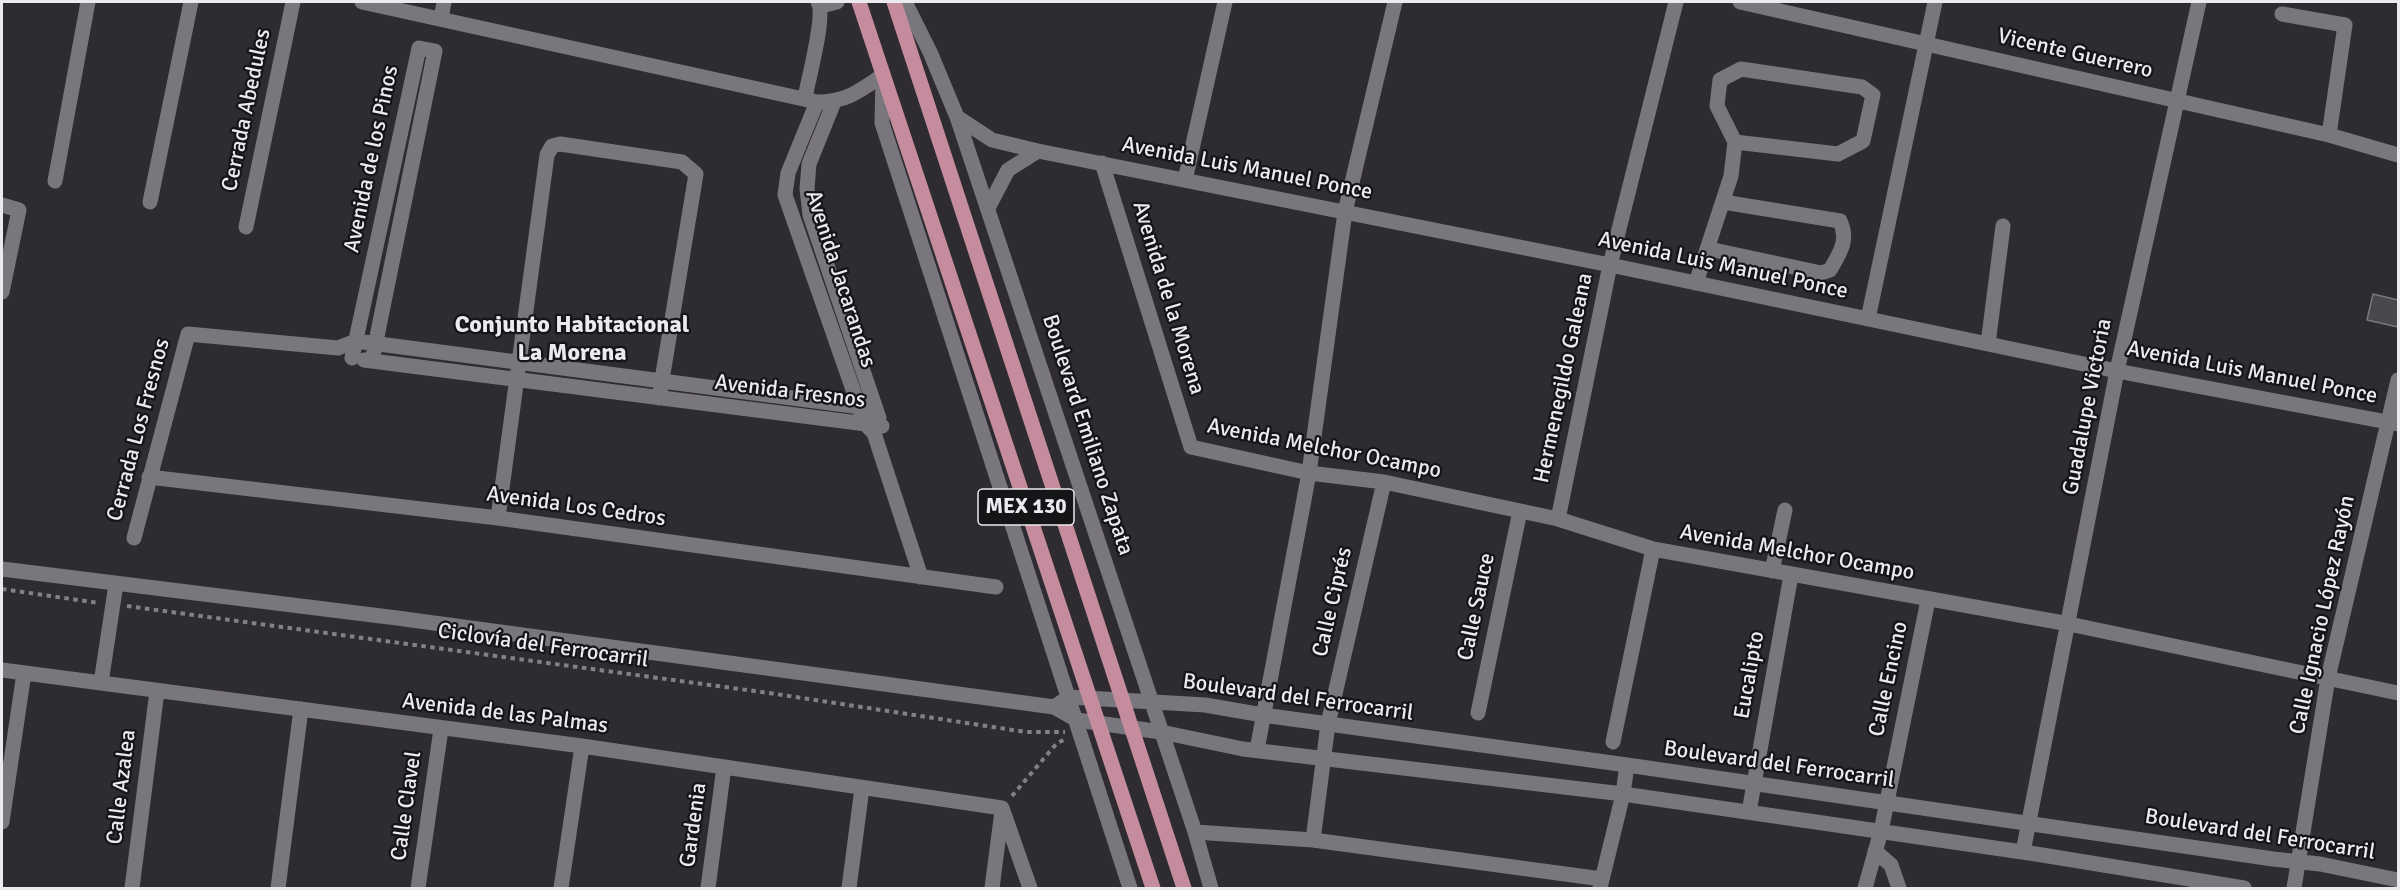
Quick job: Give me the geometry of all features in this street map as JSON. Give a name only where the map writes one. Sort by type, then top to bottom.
[{"type":"main road","name":"MEX 130","points":[[859,2],[1153,888]]},
{"type":"main road","name":"MEX 130","points":[[894,2],[1184,888]]},
{"type":"street","points":[[55,181],[88,2]]},
{"type":"street","points":[[150,202],[191,2]]},
{"type":"street","name":"Cerrada Abedules","points":[[246,227],[293,2]]},
{"type":"street","points":[[362,2],[811,100],[834,102],[852,96],[883,75]]},
{"type":"street","points":[[441,19],[444,2]]},
{"type":"street","points":[[819,4],[837,2]]},
{"type":"street","name":"Boulevard Emiliano Zapata","points":[[905,2],[930,52],[957,117],[1195,832],[1211,888]]},
{"type":"street","points":[[1185,180],[1225,2]]},
{"type":"street","points":[[1257,750],[1310,473],[1345,212],[1395,2]]},
{"type":"street","name":"Hermenegildo Galeana","points":[[1558,519],[1610,265],[1676,2]]},
{"type":"street","name":"Vicente Guerrero","points":[[1740,2],[2329,135],[2398,155]]},
{"type":"street","points":[[1868,319],[1935,2]]},
{"type":"street","name":"Guadalupe Victoria","points":[[2023,852],[2117,371],[2199,2]]},
{"type":"street","name":"Avenida Jacarandas","points":[[819,4],[811,100],[788,173],[785,195],[859,407],[873,428],[921,577]]},
{"type":"street","points":[[2282,14],[2345,25],[2329,135]]},
{"type":"street","name":"Avenida de los Pinos","points":[[352,358],[419,48],[435,51],[372,361]]},
{"type":"street","points":[[1696,283],[1731,176],[1735,142],[1717,106],[1720,80],[1742,69],[1862,87],[1873,95],[1863,141],[1838,154],[1735,142]]},
{"type":"street","points":[[883,75],[882,123],[1130,888]]},
{"type":"street","name":"Avenida Jacarandas","points":[[834,102],[809,164],[807,189],[810,215],[876,409],[873,428]]},
{"type":"street","name":"Avenida Luis Manuel Ponce","points":[[957,117],[975,131],[992,140],[1038,151],[1610,265],[2117,371],[2394,423]]},
{"type":"street","points":[[498,518],[547,155],[552,146],[560,144],[682,162],[696,174],[659,398]]},
{"type":"street","points":[[988,207],[1008,170],[1038,151]]},
{"type":"street","name":"Avenida de la Morena","points":[[1102,163],[1191,447]]},
{"type":"street","points":[[1709,249],[1821,273],[1830,270],[1842,250],[1845,232],[1840,221],[1723,202]]},
{"type":"street","points":[[2,206],[19,210],[2,292]]},
{"type":"street","points":[[1988,344],[2003,226]]},
{"type":"street","name":"Cerrada Los Fresnos","points":[[134,538],[188,334],[338,348]]},
{"type":"street","points":[[338,348],[356,341]]},
{"type":"street","name":"Avenida Fresnos","points":[[356,341],[876,409]]},
{"type":"street","name":"Avenida Fresnos","points":[[338,348],[352,358],[372,361],[873,428]]},
{"type":"street","name":"Calle Ignacio López Rayón","points":[[2294,888],[2328,678],[2394,423],[2398,380]]},
{"type":"street","name":"Avenida Melchor Ocampo","points":[[1191,447],[1310,473],[1384,482],[1558,519],[1653,549],[2069,624],[2398,693]]},
{"type":"street","name":"Avenida Los Cedros","points":[[149,477],[498,518],[996,587]]},
{"type":"street","name":"Calle Ciprés","points":[[1313,840],[1328,724],[1384,482]]},
{"type":"street","points":[[1772,571],[1785,510]]},
{"type":"street","name":"Calle Sauce","points":[[1478,712],[1520,511]]},
{"type":"street","points":[[1613,742],[1653,549]]},
{"type":"street","points":[[2,569],[397,618],[1054,707],[1078,726],[1161,732],[1199,741],[1257,750],[1623,794],[2023,852],[2244,888]]},
{"type":"street","name":"Eucalipto","points":[[1749,812],[1791,575]]},
{"type":"street","points":[[101,683],[116,584]]},
{"type":"street","name":"Calle Encino","points":[[1865,888],[1881,831],[1928,600]]},
{"type":"street","name":"Avenida de las Palmas","points":[[2,670],[582,746],[1002,808]]},
{"type":"street","points":[[2,822],[24,673]]},
{"type":"street","name":"Calle Azalea","points":[[132,888],[157,691]]},
{"type":"street","points":[[1054,707],[1069,697]]},
{"type":"street","name":"Boulevard del Ferrocarril","points":[[1069,697],[1205,705],[2320,864],[2398,880]]},
{"type":"street","points":[[278,888],[301,710]]},
{"type":"street","name":"Calle Clavel","points":[[418,888],[441,729]]},
{"type":"street","points":[[561,888],[582,746]]},
{"type":"street","points":[[1195,832],[1313,840],[1601,884],[1623,794],[1627,765]]},
{"type":"street","name":"Gardenia","points":[[708,888],[724,767]]},
{"type":"street","points":[[849,888],[862,788]]},
{"type":"street","points":[[992,888],[1002,808]]},
{"type":"street","points":[[1002,808],[1030,888]]},
{"type":"street","points":[[1875,851],[1891,865],[1899,888]]},
{"type":"path","name":"Ciclovía del Ferrocarril","points":[[2,590],[769,693],[1026,732],[1078,726]]},
{"type":"path","points":[[1002,808],[1058,743],[1078,726]]},
{"type":"building","points":[[2373,294],[2398,300],[2398,327],[2367,320]]},
{"type":"district","name":"Conjunto Habitacional La Morena","points":[[572,340]]}]
